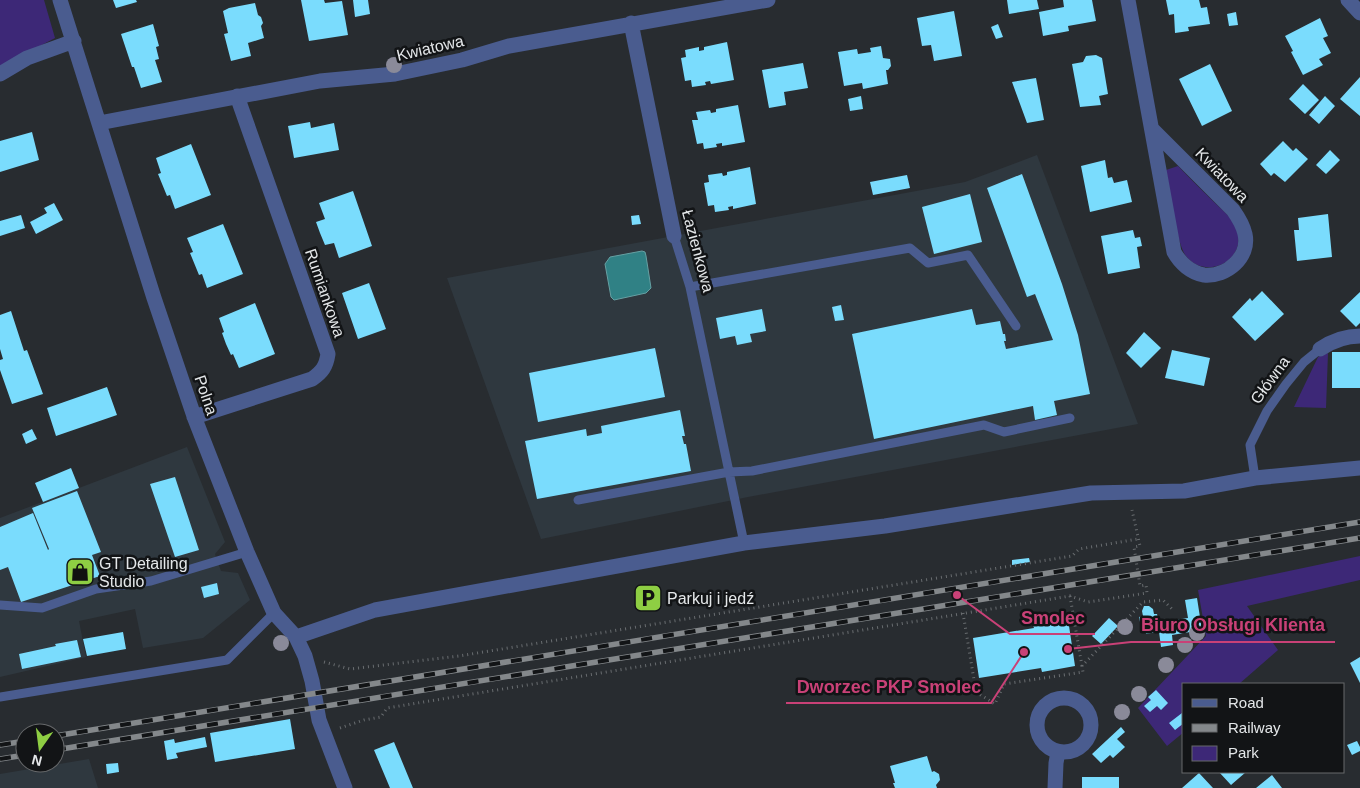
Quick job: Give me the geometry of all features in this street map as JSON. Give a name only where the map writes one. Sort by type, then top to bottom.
[{"type":"street","name":"Polna","points":[[60,0],[154,298],[194,417],[247,552],[274,613],[296,637],[305,656],[319,720],[345,788]]},
{"type":"street","name":"Kwiatowa","points":[[99,123],[320,81],[395,74],[462,60],[509,46],[768,0]]},
{"type":"street","name":"Kwiatowa","points":[[1128,0],[1174,252],[1179,262],[1189,269],[1204,275],[1230,269],[1241,258],[1246,247],[1246,235],[1241,222],[1233,210],[1153,130]]},
{"type":"street","points":[[1348,0],[1360,13]]},
{"type":"street","name":"Łazienkowa","points":[[631,24],[674,236]]},
{"type":"street","points":[[0,74],[27,58],[74,41]]},
{"type":"street","name":"Rumiankowa","points":[[194,417],[312,379],[322,372],[327,364],[328,354],[237,96]]},
{"type":"street","name":"Główna","points":[[1320,349],[1341,338],[1360,336]]},
{"type":"street","points":[[296,637],[374,610],[744,543],[885,526],[1090,493],[1184,491],[1255,478],[1360,468]]},
{"type":"street","points":[[1055,788],[1058,752]]},
{"type":"lane","name":"Łazienkowa","points":[[674,236],[690,287],[744,543]]},
{"type":"lane","points":[[690,287],[910,248],[928,263],[968,255],[1016,326]]},
{"type":"lane","name":"Główna","points":[[1255,478],[1250,445],[1268,411],[1286,384],[1304,362],[1320,349]]},
{"type":"lane","points":[[578,500],[729,472],[752,471],[984,424],[1004,432],[1070,418]]},
{"type":"lane","points":[[0,605],[42,608],[96,589],[150,581],[247,552]]},
{"type":"lane","points":[[0,697],[226,660],[274,613]]},
{"type":"path","points":[[334,730],[364,720],[381,717],[386,708],[1070,596],[1088,602],[1147,593],[1146,585],[1140,586],[1134,547],[1140,546],[1129,492]]},
{"type":"path","points":[[305,656],[350,669],[460,656],[1072,556],[1079,549],[1138,539]]},
{"type":"path","points":[[963,613],[976,692],[995,704],[1004,684],[1083,672],[1070,596]]},
{"type":"path","points":[[1082,666],[1143,602],[1163,600],[1174,611]]},
{"type":"shaded area","points":[[1037,155],[1138,424],[748,497],[541,539],[447,278],[965,182]]},
{"type":"shaded area","points":[[187,447],[225,542],[215,554],[221,571],[238,573],[250,600],[203,638],[143,648],[135,609],[79,621],[86,657],[0,677],[0,518]]},
{"type":"shaded area","points":[[89,759],[98,788],[0,788],[0,774],[15,771],[15,773],[65,773],[65,763]]},
{"type":"green space","points":[[0,0],[44,0],[55,38],[0,67]]},
{"type":"green space","points":[[1178,166],[1226,213],[1234,224],[1238,236],[1237,247],[1233,256],[1225,262],[1205,267],[1195,264],[1186,256],[1182,249],[1176,228],[1166,170]]},
{"type":"green space","points":[[1328,353],[1326,408],[1294,407],[1318,357]]},
{"type":"green space","points":[[1360,556],[1360,580],[1247,606],[1278,650],[1240,683],[1182,683],[1182,734],[1167,746],[1138,708],[1206,636],[1198,590]]},
{"type":"water","points":[[645,252],[646,256],[651,288],[646,293],[614,300],[611,297],[605,264],[610,257]]},
{"type":"building","points":[[113,0],[136,0],[137,2],[116,8]]},
{"type":"building","points":[[301,0],[324,0],[325,3],[342,1],[348,35],[309,41]]},
{"type":"building","points":[[353,0],[368,0],[370,14],[355,17]]},
{"type":"building","points":[[1007,0],[1037,0],[1039,9],[1009,14]]},
{"type":"building","points":[[1063,0],[1092,0],[1096,21],[1068,26],[1069,31],[1043,36],[1039,12],[1064,7]]},
{"type":"building","points":[[1166,0],[1199,0],[1201,8],[1207,7],[1210,24],[1188,27],[1189,31],[1175,33],[1174,14],[1169,15]]},
{"type":"building","points":[[255,3],[258,15],[263,23],[261,26],[264,38],[248,43],[251,56],[231,61],[224,34],[228,33],[223,11]]},
{"type":"building","points":[[954,11],[962,56],[934,61],[931,45],[922,46],[917,18]]},
{"type":"building","points":[[1236,12],[1238,25],[1229,26],[1227,14]]},
{"type":"building","points":[[1320,18],[1328,36],[1323,38],[1331,53],[1319,59],[1323,65],[1303,75],[1285,36]]},
{"type":"building","points":[[153,24],[159,46],[156,47],[159,59],[155,60],[162,82],[141,88],[121,34]]},
{"type":"building","points":[[998,24],[1003,37],[996,39],[991,27]]},
{"type":"building","points":[[727,42],[734,80],[711,84],[710,81],[705,82],[706,85],[692,87],[691,80],[685,81],[681,58],[686,57],[685,50],[699,47],[699,51],[704,50],[704,47]]},
{"type":"building","points":[[881,46],[883,58],[890,59],[891,66],[886,70],[888,84],[863,89],[862,83],[844,86],[838,52],[857,49],[858,54],[871,52],[870,48]]},
{"type":"building","points":[[1096,55],[1102,58],[1108,94],[1099,96],[1101,105],[1080,107],[1072,64],[1083,62],[1086,56]]},
{"type":"building","points":[[803,63],[808,88],[784,92],[786,105],[769,108],[762,70]]},
{"type":"building","points":[[1210,64],[1232,111],[1202,126],[1179,79]]},
{"type":"building","points":[[1360,77],[1360,116],[1340,99]]},
{"type":"building","points":[[1036,78],[1044,120],[1027,123],[1012,82]]},
{"type":"building","points":[[1303,84],[1319,100],[1305,114],[1289,99]]},
{"type":"building","points":[[861,96],[863,109],[850,111],[848,99]]},
{"type":"building","points":[[1325,96],[1335,106],[1319,124],[1309,115]]},
{"type":"building","points":[[738,105],[745,142],[722,146],[722,143],[716,144],[717,147],[704,149],[703,143],[697,144],[692,120],[698,120],[696,112],[710,110],[711,113],[716,112],[716,109]]},
{"type":"building","points":[[310,122],[311,128],[334,123],[339,150],[294,158],[288,126]]},
{"type":"building","points":[[32,132],[39,160],[0,172],[0,141]]},
{"type":"building","points":[[1283,141],[1293,151],[1296,148],[1308,159],[1285,182],[1274,173],[1271,176],[1260,164]]},
{"type":"building","points":[[191,144],[211,195],[175,209],[170,195],[167,196],[158,174],[161,173],[156,158]]},
{"type":"building","points":[[1330,150],[1340,160],[1326,174],[1316,165]]},
{"type":"building","points":[[1105,160],[1108,178],[1112,177],[1114,183],[1127,180],[1132,202],[1090,212],[1081,166]]},
{"type":"building","points":[[750,167],[756,204],[733,209],[733,206],[728,207],[729,210],[715,212],[714,205],[708,206],[704,183],[709,182],[708,175],[722,173],[723,176],[727,175],[727,172]]},
{"type":"building","points":[[1022,174],[1062,284],[1078,335],[1090,394],[1054,401],[1057,415],[1035,420],[1033,406],[874,439],[852,334],[972,309],[976,325],[1000,321],[1003,334],[1005,334],[1006,349],[1053,340],[1035,294],[1027,297],[987,188]]},
{"type":"building","points":[[907,175],[910,188],[873,195],[870,182]]},
{"type":"building","points":[[353,191],[372,246],[339,258],[334,243],[325,245],[316,222],[325,219],[319,203]]},
{"type":"building","points":[[970,194],[982,242],[934,254],[922,207]]},
{"type":"building","points":[[54,203],[63,220],[36,234],[30,222],[47,213],[44,208]]},
{"type":"building","points":[[1328,214],[1332,257],[1297,261],[1294,230],[1299,230],[1298,218]]},
{"type":"building","points":[[21,215],[25,228],[0,236],[0,221]]},
{"type":"building","points":[[639,215],[641,224],[632,225],[631,216]]},
{"type":"building","points":[[223,224],[243,274],[207,288],[202,274],[199,275],[190,253],[193,252],[187,238]]},
{"type":"building","points":[[1133,230],[1135,238],[1140,237],[1142,246],[1137,247],[1140,268],[1108,274],[1101,236]]},
{"type":"building","points":[[369,283],[386,329],[358,339],[342,293]]},
{"type":"building","points":[[1262,291],[1284,314],[1255,341],[1232,317],[1250,298],[1252,301]]},
{"type":"building","points":[[1360,292],[1360,323],[1356,327],[1340,311]]},
{"type":"building","points":[[255,303],[275,354],[239,368],[226,344],[219,318]]},
{"type":"building","points":[[841,305],[844,320],[835,321],[832,307]]},
{"type":"building","points":[[762,309],[766,331],[750,334],[752,342],[737,345],[735,336],[720,339],[716,318]]},
{"type":"building","points":[[11,311],[24,351],[27,350],[43,394],[12,404],[0,370],[0,360],[3,359],[0,349],[0,315]]},
{"type":"building","points":[[1144,332],[1161,348],[1141,368],[1126,353]]},
{"type":"building","points":[[655,348],[665,397],[538,422],[529,373]]},
{"type":"building","points":[[1172,350],[1210,358],[1204,386],[1165,378]]},
{"type":"building","points":[[1332,352],[1360,352],[1360,388],[1332,388]]},
{"type":"building","points":[[107,387],[117,415],[56,436],[47,408]]},
{"type":"building","points":[[680,410],[685,436],[682,436],[684,444],[686,444],[691,471],[537,499],[525,441],[586,429],[587,436],[602,433],[601,426]]},
{"type":"building","points":[[32,429],[37,439],[26,444],[22,434]]},
{"type":"building","points":[[71,468],[79,488],[43,502],[35,483]]},
{"type":"building","points":[[175,477],[199,550],[175,557],[150,484]]},
{"type":"building","points":[[77,491],[101,552],[92,555],[100,576],[21,602],[8,567],[0,570],[0,527],[33,513],[48,550],[32,508]]},
{"type":"building","points":[[1029,558],[1030,562],[1012,565],[1012,560]]},
{"type":"building","points":[[217,583],[219,594],[204,598],[201,587]]},
{"type":"building","points":[[1197,598],[1202,630],[1172,635],[1173,645],[1161,647],[1158,624],[1156,625],[1157,632],[1146,634],[1145,626],[1141,627],[1139,617],[1143,616],[1144,606],[1149,606],[1153,609],[1154,614],[1157,614],[1159,622],[1188,618],[1185,600]]},
{"type":"building","points":[[1109,618],[1118,626],[1101,644],[1092,636]]},
{"type":"building","points":[[1068,619],[1075,666],[1042,672],[1041,668],[979,678],[973,638],[1034,628],[1033,625]]},
{"type":"building","points":[[123,632],[126,649],[87,656],[83,639]]},
{"type":"building","points":[[77,640],[81,657],[22,669],[19,654]]},
{"type":"building","points":[[1360,657],[1360,683],[1350,663]]},
{"type":"building","points":[[1156,690],[1168,703],[1161,710],[1157,706],[1150,712],[1144,706],[1151,700],[1148,697]]},
{"type":"building","points":[[1182,713],[1182,725],[1175,730],[1169,723]]},
{"type":"building","points":[[290,719],[295,749],[215,762],[210,733]]},
{"type":"building","points":[[1121,727],[1125,732],[1117,739],[1125,747],[1113,758],[1110,755],[1101,763],[1092,754]]},
{"type":"building","points":[[205,737],[207,747],[176,753],[178,758],[167,760],[164,741],[174,739],[175,743]]},
{"type":"building","points":[[1357,741],[1360,751],[1352,755],[1347,745]]},
{"type":"building","points":[[394,742],[413,788],[390,788],[374,750]]},
{"type":"building","points":[[927,756],[932,772],[934,771],[939,774],[940,780],[936,785],[937,788],[895,788],[890,766]]},
{"type":"building","points":[[118,763],[119,772],[107,774],[106,764]]},
{"type":"building","points":[[1199,773],[1213,788],[1182,788]]},
{"type":"building","points":[[1220,773],[1245,773],[1231,785]]},
{"type":"building","points":[[1272,775],[1282,788],[1256,788]]},
{"type":"building","points":[[1082,777],[1119,777],[1119,788],[1082,788]]},
{"type":"railway","points":[[65,734],[1360,522]]},
{"type":"railway","points":[[65,748],[1360,538]]},
{"type":"railway","points":[[0,745],[15,743]]},
{"type":"railway","points":[[0,759],[15,757]]},
{"type":"place","name":"GT Detailing Studio","points":[[80,572]]},
{"type":"place","name":"Smolec","points":[[957,595]]},
{"type":"place","name":"Parkuj i jedź","points":[[648,598]]},
{"type":"place","name":"Biuro Obsługi Klienta","points":[[1068,649]]},
{"type":"place","name":"Dworzec PKP Smolec","points":[[1024,652]]}]
